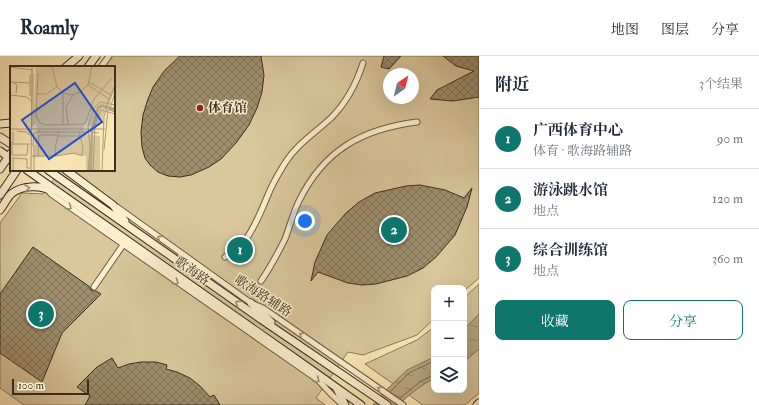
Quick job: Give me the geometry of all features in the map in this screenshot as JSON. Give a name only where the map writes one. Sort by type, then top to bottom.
[{"type":"main road","points":[[70,66],[80,56]]},
{"type":"main road","points":[[89,66],[96,56]]},
{"type":"main road","points":[[0,124],[10,123]]},
{"type":"main road","points":[[1,136],[10,143]]},
{"type":"main road","points":[[0,151],[10,156],[0,169]]},
{"type":"main road","points":[[0,195],[16,171]]},
{"type":"main road","name":"歌海路","points":[[28,171],[335,387],[340,397],[361,405]]},
{"type":"main road","name":"歌海路","points":[[49,171],[262,320],[387,405]]},
{"type":"main road","points":[[67,171],[113,205],[128,226]]},
{"type":"main road","points":[[0,210],[12,194],[20,189],[30,187],[47,189],[63,195]]},
{"type":"main road","points":[[251,303],[285,335]]},
{"type":"main road","points":[[340,397],[344,405]]},
{"type":"street","points":[[69,66],[74,56]]},
{"type":"street","points":[[102,66],[109,56]]},
{"type":"street","points":[[225,257],[236,250],[253,229],[261,214],[268,195],[286,162],[298,146],[330,119],[347,99],[358,78],[363,63]]},
{"type":"street","points":[[261,281],[284,239],[298,202],[310,180],[322,164],[348,144],[362,137],[396,125],[417,122]]},
{"type":"street","points":[[42,180],[50,194],[318,380],[340,397]]},
{"type":"street","name":"歌海路辅路","points":[[113,205],[251,303],[263,308],[403,405]]},
{"type":"street","points":[[94,287],[123,245]]},
{"type":"shaded area","points":[[109,56],[479,56],[479,278],[467,288],[467,285],[431,285],[431,322],[417,335],[363,355],[348,352],[316,398],[325,405],[24,405],[0,388],[0,223],[22,193],[43,194],[60,171],[115,171],[115,66],[103,66]]},
{"type":"shaded area","points":[[479,284],[479,393],[465,405],[423,405],[365,364],[417,340],[431,329],[431,393],[467,393],[467,295]]},
{"type":"water","points":[[479,314],[479,349],[467,359],[467,357],[467,326]]},
{"type":"water","points":[[431,358],[431,380],[415,390],[399,405],[373,405],[383,393],[407,370]]},
{"type":"building","points":[[180,56],[261,56],[264,75],[262,92],[257,108],[249,125],[236,143],[221,159],[209,167],[191,175],[180,177],[168,176],[158,172],[150,165],[145,158],[142,147],[141,132],[143,115],[153,87],[165,70]]},
{"type":"building","points":[[384,56],[401,56],[390,68],[381,67]]},
{"type":"building","points":[[443,56],[479,56],[479,97],[453,101],[430,99],[437,90],[474,71],[456,66]]},
{"type":"building","points":[[420,185],[445,190],[464,198],[472,188],[467,207],[455,235],[436,257],[423,268],[407,276],[376,284],[362,285],[348,283],[318,272],[311,281],[315,262],[327,235],[346,213],[359,202],[375,193],[406,186]]},
{"type":"building","points":[[33,247],[90,287],[91,290],[101,294],[62,333],[42,382],[0,353],[0,294]]},
{"type":"building","points":[[112,358],[118,368],[141,362],[156,362],[167,365],[166,369],[190,378],[210,397],[214,395],[220,405],[85,405],[90,396],[77,387],[97,367]]},
{"type":"place","name":"体育馆","points":[[200,108]]},
{"type":"place","name":"游泳跳水馆","points":[[394,230]]},
{"type":"place","name":"广西体育中心","points":[[240,250]]},
{"type":"place","name":"综合训练馆","points":[[41,314]]}]
